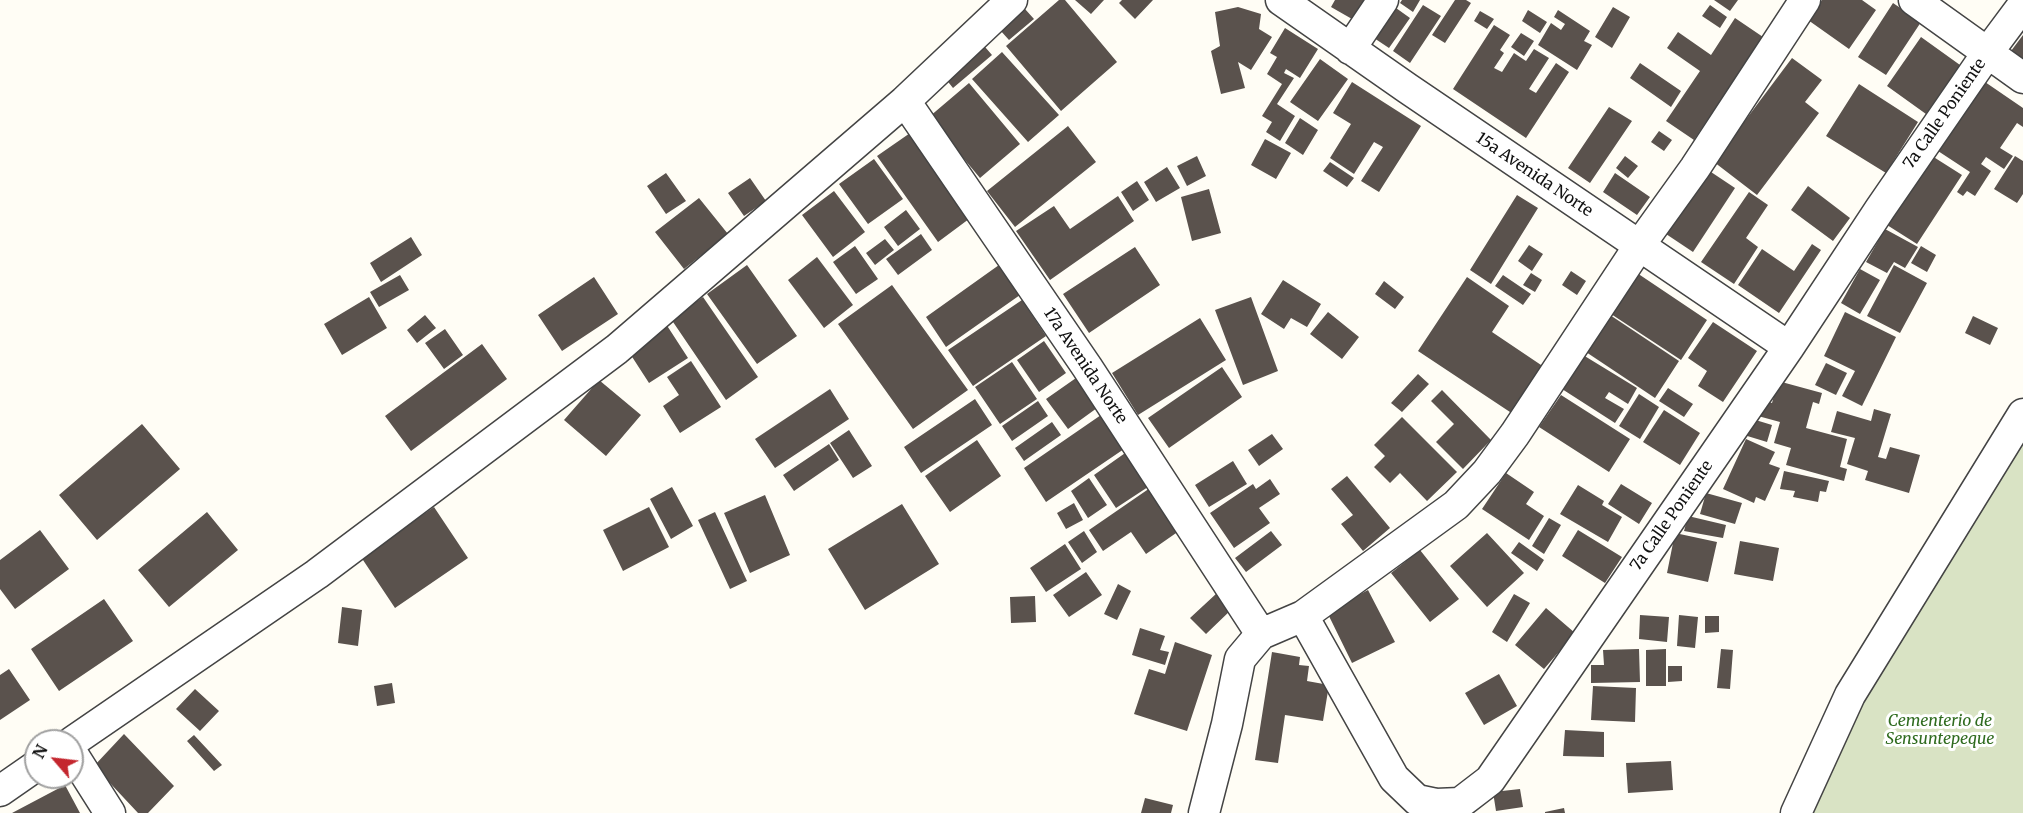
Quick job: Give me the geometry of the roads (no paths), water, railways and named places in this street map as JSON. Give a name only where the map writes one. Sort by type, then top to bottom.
[{"type":"street","points":[[84,734],[317,574],[617,349],[905,101],[1012,0]]},
{"type":"street","name":"15a Avenida Norte","points":[[1281,0],[1789,347]]},
{"type":"street","points":[[1350,49],[1383,0]]},
{"type":"street","points":[[1204,813],[1227,724],[1240,659],[1262,634],[1303,616],[1456,505],[1487,472],[1562,364],[1639,246],[1695,168],[1805,0]]},
{"type":"street","points":[[1914,0],[2023,78]]},
{"type":"street","name":"7a Calle Poniente","points":[[1303,616],[1394,777],[1417,800],[1437,809],[1460,803],[1490,780],[1789,347],[1880,208],[2023,5]]},
{"type":"street","name":"17a Avenida Norte","points":[[905,101],[1080,357],[1262,634]]},
{"type":"street","points":[[1796,813],[1850,695],[2023,414]]},
{"type":"street","points":[[84,772],[110,813]]},
{"type":"street","points":[[0,791],[24,774]]},
{"type":"park label","name":"Cementerio de Sensuntepeque","points":[[1940,730]]}]
